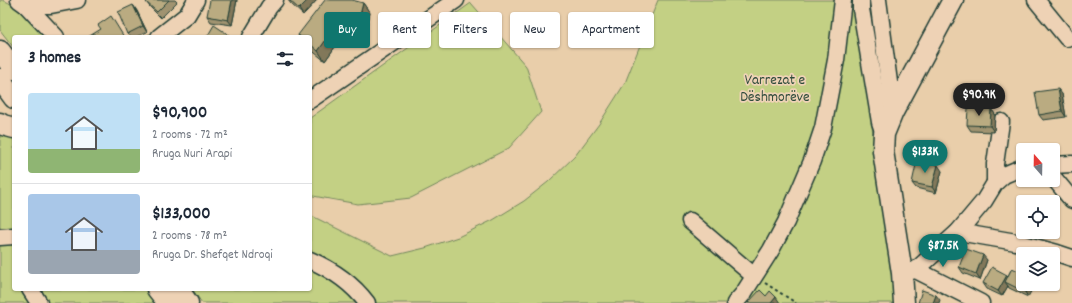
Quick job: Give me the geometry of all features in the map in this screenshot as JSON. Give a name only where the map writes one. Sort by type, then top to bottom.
[{"type":"main road","points":[[904,303],[909,271],[883,152],[884,134],[893,112],[949,7]]},
{"type":"main road","points":[[0,51],[12,66]]},
{"type":"main road","points":[[0,79],[12,95]]},
{"type":"main road","points":[[0,123],[12,127]]},
{"type":"main road","points":[[159,291],[168,303]]},
{"type":"main road","points":[[179,291],[188,303]]},
{"type":"street","points":[[23,3],[51,5],[77,0]]},
{"type":"street","points":[[162,35],[187,15],[196,0]]},
{"type":"street","points":[[251,35],[275,0]]},
{"type":"street","points":[[312,99],[456,0]]},
{"type":"street","points":[[735,303],[772,250],[786,222],[812,161],[823,128],[836,60],[843,0]]},
{"type":"street","points":[[861,0],[861,9],[880,122],[884,134]]},
{"type":"street","points":[[878,0],[893,112]]},
{"type":"street","points":[[949,7],[960,0]]},
{"type":"street","points":[[1036,0],[1067,38]]},
{"type":"street","points":[[23,3],[54,35]]},
{"type":"street","points":[[995,183],[995,164],[1001,122]]},
{"type":"street","points":[[1060,165],[1072,164]]},
{"type":"street","points":[[981,303],[909,271],[958,232],[984,201],[995,183],[1004,175],[1016,170]]},
{"type":"street","points":[[1060,185],[1072,200]]},
{"type":"street","points":[[690,222],[754,276]]},
{"type":"street","points":[[0,232],[12,230]]},
{"type":"street","points":[[958,232],[1016,242],[1072,258]]},
{"type":"street","points":[[0,237],[12,236]]},
{"type":"street","points":[[312,261],[343,278],[357,290],[367,303]]},
{"type":"street","points":[[31,291],[39,303]]},
{"type":"path","points":[[754,276],[796,303]]},
{"type":"green space","points":[[0,0],[11,4],[18,9],[43,35],[12,35],[12,45],[0,30]]},
{"type":"green space","name":"Varrezat e Dëshmorëve","points":[[658,0],[871,0],[883,93],[868,96],[895,303],[202,303],[193,291],[312,291],[312,216],[392,256],[425,248],[458,237],[493,220],[524,201],[548,182],[575,156],[599,124],[625,83],[639,48],[654,48],[653,12]]},
{"type":"green space","points":[[471,3],[479,12],[458,12]]},
{"type":"green space","points":[[439,26],[439,48],[502,48],[502,39],[526,66],[541,112],[509,148],[411,198],[358,204],[312,195],[312,117],[408,48],[431,48],[431,32]]},
{"type":"green space","points":[[0,132],[12,136],[12,291],[146,291],[155,303],[0,303]]},
{"type":"building","points":[[148,0],[169,0],[157,12],[146,2]]},
{"type":"building","points":[[210,0],[232,0],[228,20],[207,16]]},
{"type":"building","points":[[289,0],[308,0],[299,9]]},
{"type":"building","points":[[325,0],[352,0],[363,3],[361,12],[324,12],[324,43],[318,51],[312,46],[312,35],[298,35]]},
{"type":"building","points":[[133,5],[143,26],[127,34],[118,12]]},
{"type":"building","points":[[111,16],[123,35],[91,35],[101,29],[98,25]]},
{"type":"building","points":[[214,25],[229,35],[208,35]]},
{"type":"building","points":[[1058,89],[1062,111],[1039,115],[1035,92]]},
{"type":"building","points":[[968,108],[991,109],[990,126],[967,125]]},
{"type":"building","points":[[917,160],[938,165],[932,187],[912,183]]},
{"type":"building","points":[[966,249],[983,255],[976,274],[959,267]]},
{"type":"building","points":[[992,267],[1007,275],[998,291],[983,283]]},
{"type":"building","points":[[1012,268],[1016,270],[1016,288],[1005,282]]},
{"type":"building","points":[[760,290],[766,296],[770,291],[776,297],[771,303],[748,303]]},
{"type":"building","points":[[922,290],[936,295],[933,303],[918,303]]}]
